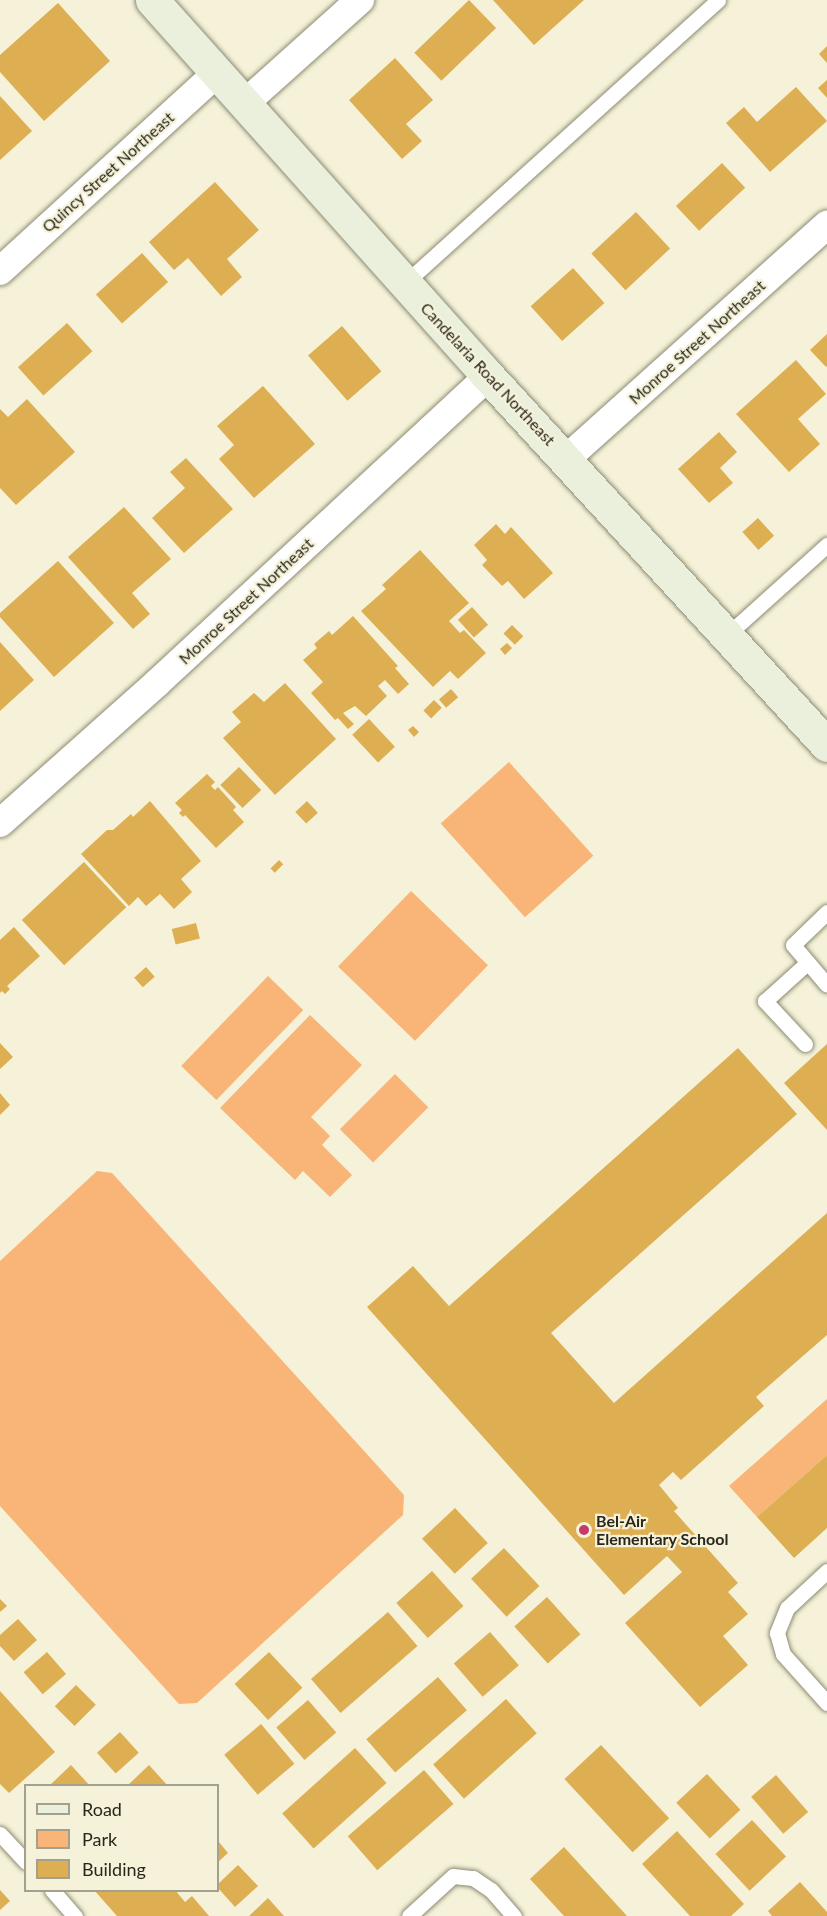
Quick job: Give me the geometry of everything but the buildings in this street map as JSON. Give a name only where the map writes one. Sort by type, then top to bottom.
[{"type":"main road","name":"Candelaria Road Northeast","points":[[152,0],[488,376],[827,745]]},
{"type":"street","points":[[244,104],[360,0]]},
{"type":"street","name":"Quincy Street Northeast","points":[[0,271],[217,73]]},
{"type":"street","name":"Monroe Street Northeast","points":[[566,459],[827,225]]},
{"type":"street","name":"Monroe Street Northeast","points":[[0,823],[166,675],[488,376]]},
{"type":"lane","points":[[405,283],[718,0]]},
{"type":"lane","points":[[727,635],[827,545]]},
{"type":"lane","points":[[827,912],[793,945],[827,985]]},
{"type":"lane","points":[[805,1044],[765,1001],[807,963]]},
{"type":"lane","points":[[827,1570],[787,1608],[777,1633],[783,1654],[827,1703]]},
{"type":"lane","points":[[0,1834],[24,1860]]},
{"type":"lane","points":[[409,1916],[453,1876],[473,1878],[491,1890],[514,1916]]},
{"type":"lane","points":[[54,1892],[75,1916]]},
{"type":"green space","points":[[509,762],[593,856],[525,917],[441,824]]},
{"type":"green space","points":[[411,891],[488,965],[415,1041],[338,967]]},
{"type":"green space","points":[[268,976],[303,1010],[216,1100],[181,1066]]},
{"type":"green space","points":[[310,1015],[362,1065],[311,1117],[330,1136],[322,1145],[352,1175],[330,1197],[303,1171],[295,1180],[220,1108]]},
{"type":"green space","points":[[395,1074],[428,1107],[373,1162],[340,1129]]},
{"type":"green space","points":[[97,1171],[112,1173],[404,1495],[403,1515],[197,1703],[179,1704],[0,1506],[0,1261]]},
{"type":"green space","points":[[827,1399],[827,1455],[757,1517],[729,1486]]},
{"type":"place","name":"Bel-Air Elementary School","points":[[584,1530]]}]
